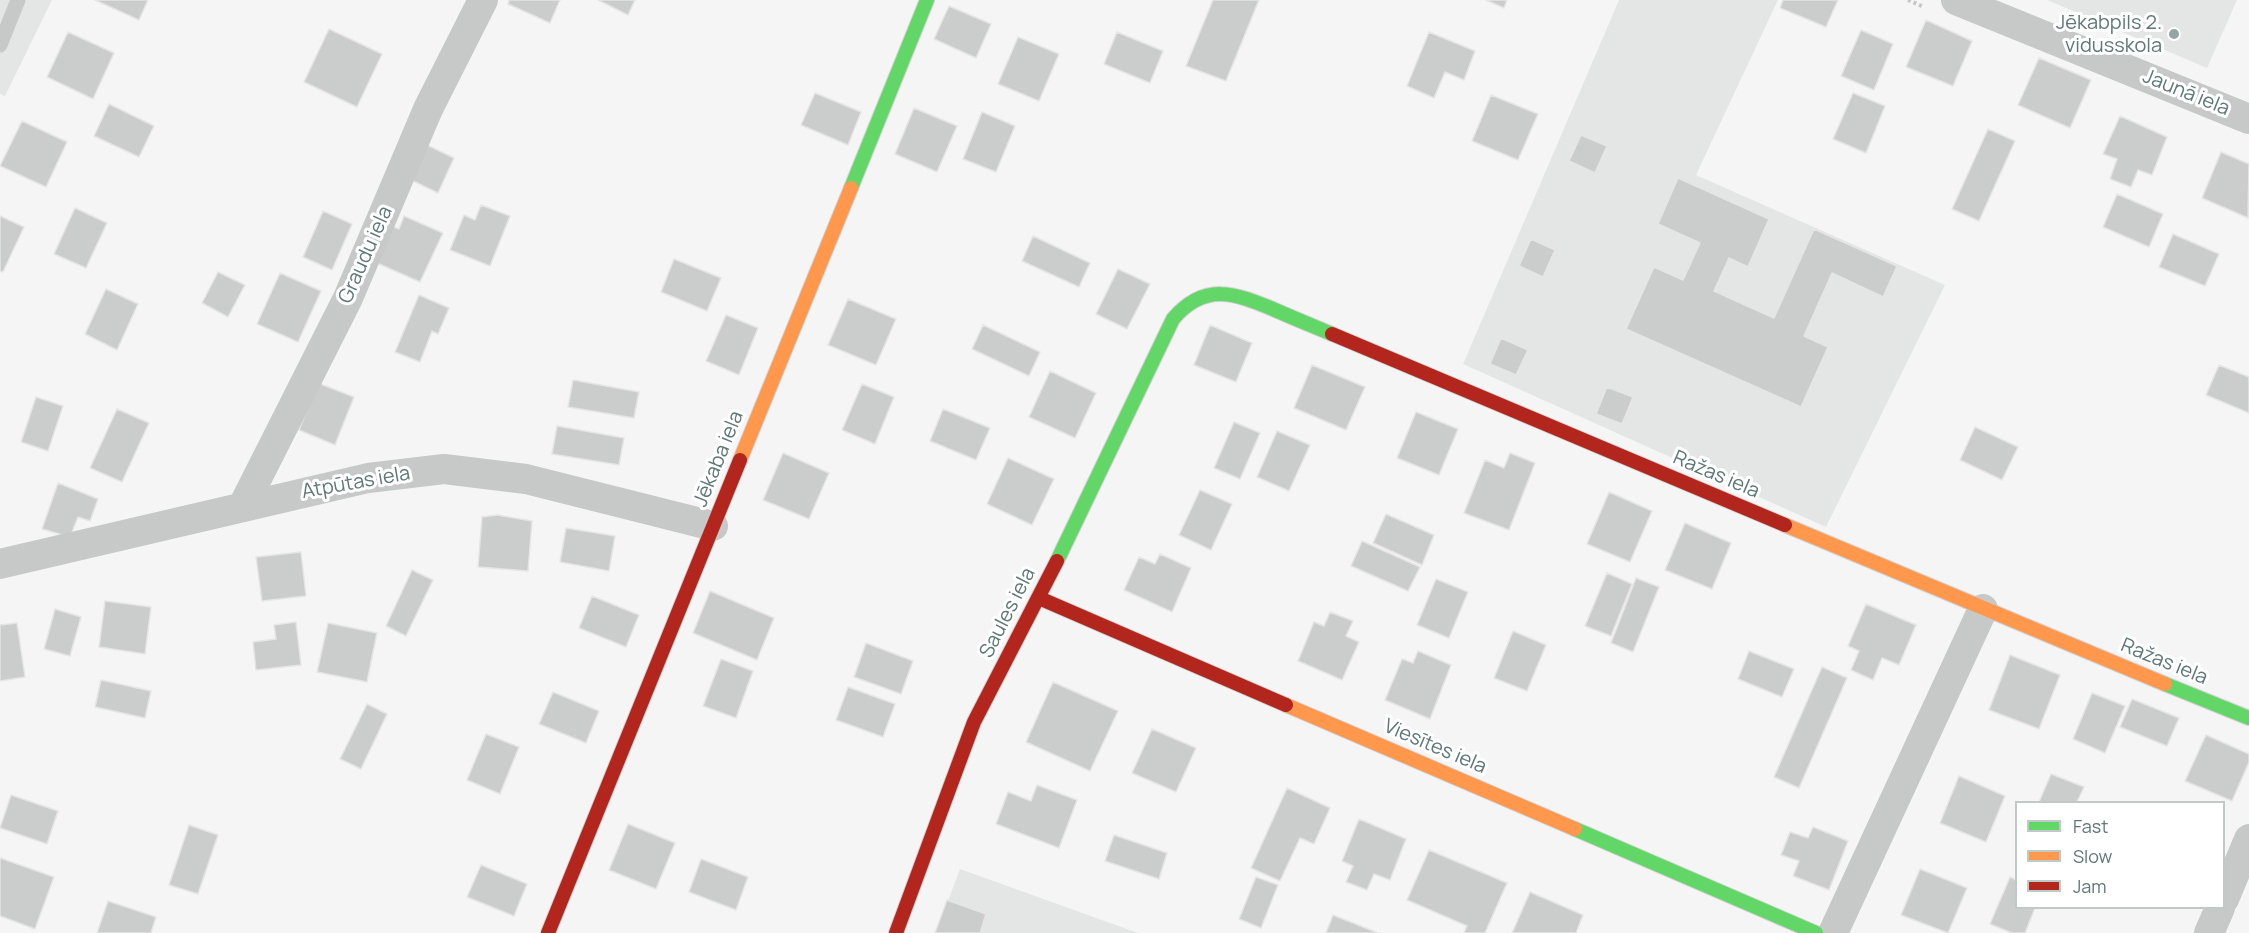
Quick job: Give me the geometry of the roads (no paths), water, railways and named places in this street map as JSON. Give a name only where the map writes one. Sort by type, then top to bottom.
[{"type":"street","name":"Graudu iela","points":[[243,506],[348,298],[428,109],[483,0]]},
{"type":"street","name":"Jēkaba iela","points":[[548,933],[927,0]]},
{"type":"street","name":"Jaunā iela","points":[[1956,0],[2249,119]]},
{"type":"street","name":"Ražas iela","points":[[1173,319],[1183,306],[1198,296],[1224,292],[1239,295],[1983,609],[2249,718]]},
{"type":"street","name":"Saules iela","points":[[896,933],[974,722],[1039,598],[1173,319]]},
{"type":"street","name":"Atpūtas iela","points":[[0,564],[368,478],[444,469],[525,479],[713,526]]},
{"type":"street","name":"Viesītes iela","points":[[1039,598],[1816,933]]},
{"type":"street","points":[[1833,933],[1983,609]]},
{"type":"street","points":[[2225,894],[2249,840]]},
{"type":"street","points":[[2209,933],[2220,909]]},
{"type":"lane","points":[[0,45],[18,0]]},
{"type":"place","name":"Jēkabpils 2. vidusskola","points":[[2174,34]]}]
